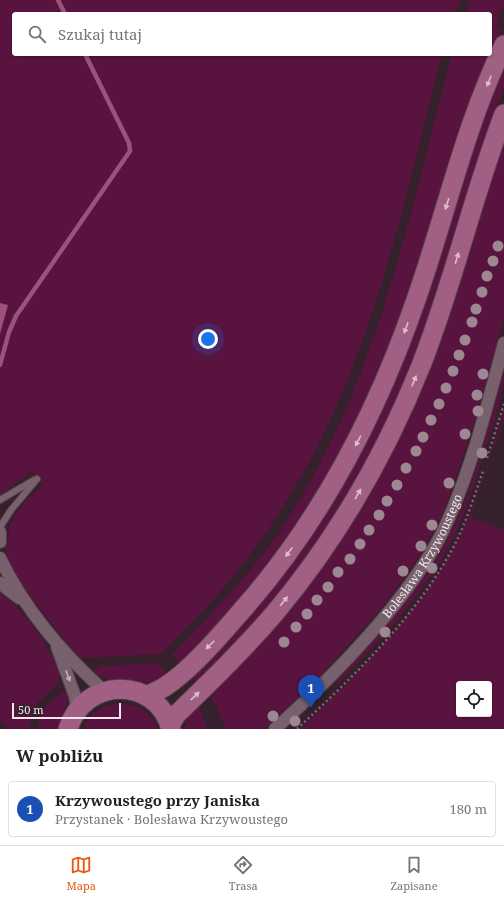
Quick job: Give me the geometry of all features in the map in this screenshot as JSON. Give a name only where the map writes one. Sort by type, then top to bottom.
[{"type":"main road","points":[[146,696],[166,687],[179,676],[216,640],[253,599],[314,516],[348,460],[375,406],[398,351],[418,296],[474,120],[504,45]]},
{"type":"main road","points":[[170,727],[176,714],[237,655],[286,599],[336,530],[372,471],[399,417],[422,362],[504,114]]},
{"type":"main road","points":[[68,729],[77,710],[89,698],[104,691],[123,689],[146,696],[160,708],[170,727]]},
{"type":"street","name":"Bolesława Krzywoustego","points":[[274,729],[350,654],[394,604],[429,555],[444,528],[466,470],[504,343]]},
{"type":"street","points":[[0,532],[0,542]]},
{"type":"street","points":[[0,558],[23,601],[56,644],[104,691]]},
{"type":"street","points":[[0,583],[23,601]]},
{"type":"street","points":[[56,644],[75,696],[77,710]]},
{"type":"lane","points":[[0,500],[37,479],[11,510],[0,527]]},
{"type":"shaded area","points":[[0,0],[461,0],[455,12],[12,12],[12,56],[441,56],[387,266],[365,334],[339,400],[308,464],[270,526],[215,598],[166,649],[159,654],[80,659],[29,595],[7,561],[6,551],[10,523],[23,504],[43,485],[32,472],[0,495]]},
{"type":"shaded area","points":[[471,0],[504,0],[504,9],[500,9],[497,28],[501,30],[492,52],[492,12],[465,12]]},
{"type":"shaded area","points":[[451,56],[490,56],[470,108],[405,308],[371,392],[350,435],[302,517],[274,555],[245,593],[213,629],[179,663],[172,655],[215,610],[256,563],[281,530],[314,475],[342,419],[366,360],[386,300]]},
{"type":"shaded area","points":[[504,67],[504,89],[493,118],[437,296],[404,384],[385,427],[352,487],[306,559],[266,610],[197,683],[191,676],[234,633],[282,578],[324,518],[361,454],[392,388],[419,319],[477,138]]},
{"type":"shaded area","points":[[504,140],[504,317],[478,411],[445,508],[423,551],[388,600],[316,681],[264,729],[225,729],[216,704],[209,696],[244,661],[344,535],[495,167]]},
{"type":"shaded area","points":[[0,303],[8,305],[0,334]]},
{"type":"shaded area","points":[[504,370],[504,381],[497,412],[470,497],[452,540],[428,580],[400,617],[337,685],[334,682],[410,597],[436,560],[447,540],[457,520],[473,479]]},
{"type":"shaded area","points":[[504,409],[504,418],[471,517],[504,530],[504,729],[300,729],[365,665],[386,642],[424,595],[456,543],[470,512],[489,460]]},
{"type":"shaded area","points":[[0,591],[35,629],[61,673],[59,674],[58,683],[37,703],[28,729],[7,729],[0,720]]},
{"type":"shaded area","points":[[156,663],[168,674],[152,682],[142,683],[124,679],[109,679],[92,672],[101,666]]},
{"type":"shaded area","points":[[68,688],[68,699],[58,729],[37,729],[45,707]]},
{"type":"shaded area","points":[[117,704],[131,705],[142,709],[155,722],[158,729],[83,729],[92,715],[101,708]]},
{"type":"shaded area","points":[[197,707],[201,711],[207,729],[183,729],[189,716]]},
{"type":"waterway","points":[[58,0],[64,12]]},
{"type":"waterway","points":[[0,365],[9,332],[16,316],[130,151],[129,143],[86,56]]},
{"type":"place","name":"Krzywoustego przy Janiska","points":[[311,708]]}]
